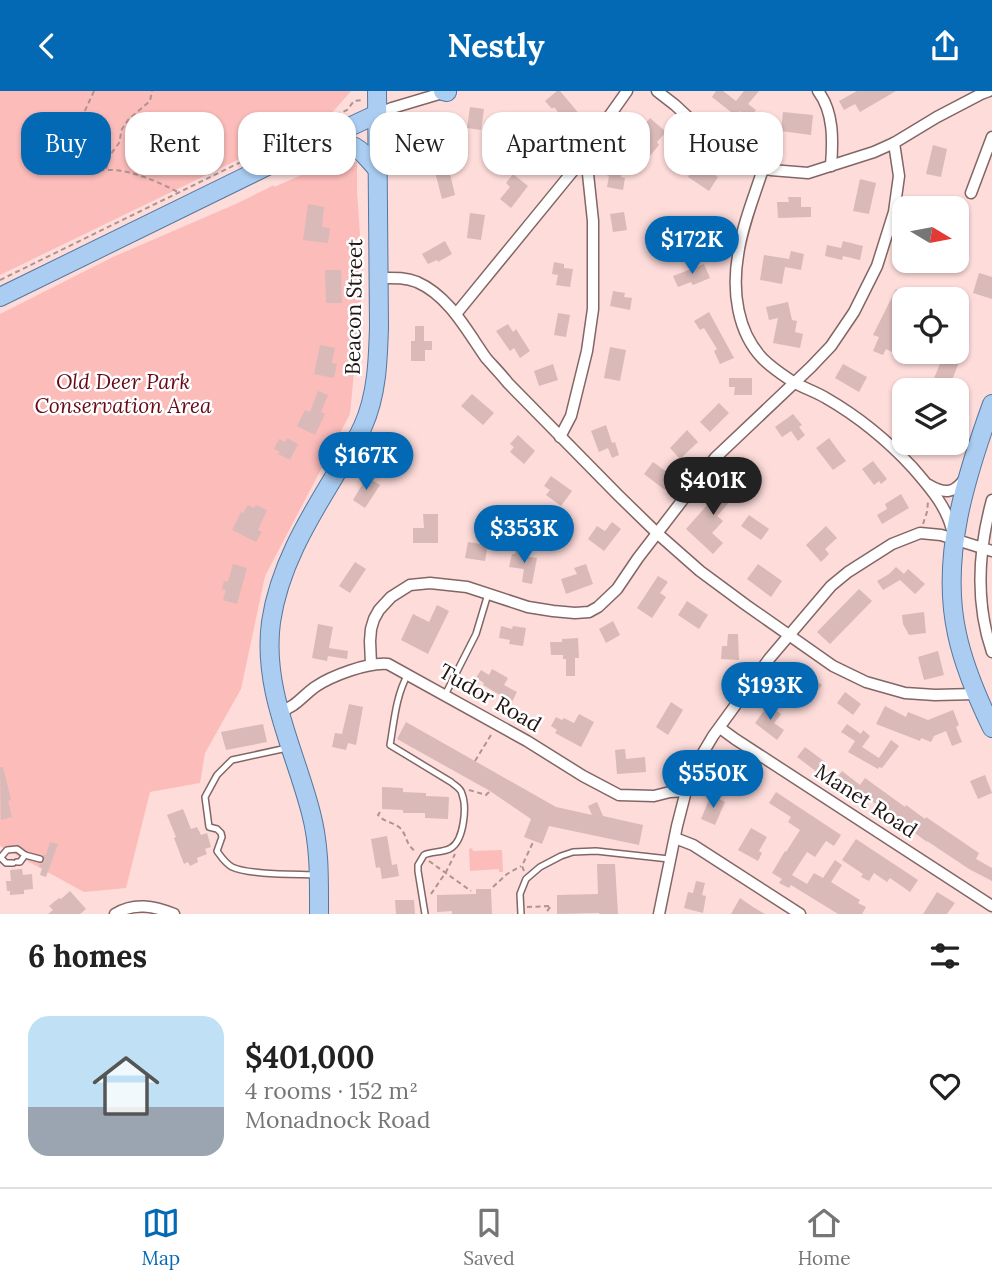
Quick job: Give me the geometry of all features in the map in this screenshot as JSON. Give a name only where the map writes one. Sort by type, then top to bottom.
[{"type":"main road","points":[[356,147],[370,161]]},
{"type":"main road","points":[[0,297],[249,175]]},
{"type":"main road","name":"Beacon Street","points":[[319,914],[318,852],[308,801],[279,712],[271,677],[271,625],[279,585],[295,545],[358,437],[368,412],[378,359],[377,175]]},
{"type":"main road","points":[[992,404],[970,469],[955,540],[952,569],[954,616],[965,667],[992,728]]},
{"type":"street","points":[[382,112],[446,91]]},
{"type":"street","points":[[612,112],[627,91]]},
{"type":"street","points":[[657,91],[682,112]]},
{"type":"street","points":[[818,91],[829,115],[831,166]]},
{"type":"street","points":[[783,171],[808,173],[874,152],[988,91]]},
{"type":"street","points":[[971,193],[992,137]]},
{"type":"street","points":[[279,712],[296,705],[321,683],[371,664],[370,641],[374,619],[391,597],[410,585],[430,583],[467,587],[528,607],[575,613],[589,612],[598,607],[617,589],[715,459],[795,383],[844,330],[864,296],[887,239],[898,186],[894,143]]},
{"type":"street","points":[[456,314],[570,175]]},
{"type":"street","points":[[560,437],[571,416],[593,309],[593,221],[588,175]]},
{"type":"street","points":[[761,175],[738,253],[735,287],[740,318],[751,342],[765,362],[795,383],[826,398],[860,420],[891,446],[925,482],[947,513],[955,540]]},
{"type":"street","points":[[379,278],[399,278],[417,283],[434,293],[456,314],[487,359],[560,437],[658,534],[700,571],[833,666],[866,682],[905,693],[975,694]]},
{"type":"street","points":[[925,482],[942,491],[957,488],[963,481],[975,452]]},
{"type":"street","points":[[992,500],[987,549],[979,576],[985,627],[992,652]]},
{"type":"street","points":[[659,914],[674,838],[695,768],[713,736],[789,635],[831,586],[892,544],[919,533],[932,533],[987,549]]},
{"type":"street","name":"Tudor Road","points":[[371,664],[388,664],[408,674],[619,795],[654,796],[686,791]]},
{"type":"street","name":"Manet Road","points":[[720,727],[992,906]]},
{"type":"street","points":[[674,838],[693,845],[800,914]]},
{"type":"street","points":[[115,914],[125,908],[134,907],[155,908],[174,914]]},
{"type":"lane","points":[[445,695],[476,634],[488,594]]},
{"type":"lane","points":[[408,674],[396,710],[390,745],[451,782],[460,789],[463,797],[463,828],[460,839],[450,848],[422,857],[418,865],[425,914]]},
{"type":"lane","points":[[290,748],[232,760],[217,775],[205,797],[209,827],[221,833],[217,851],[231,867],[252,872],[319,875]]},
{"type":"lane","points":[[24,855],[20,862],[15,863],[6,863],[0,857],[6,850],[12,849],[40,859]]},
{"type":"lane","points":[[521,914],[520,894],[526,879],[540,867],[561,856],[585,850],[669,859]]},
{"type":"path","points":[[84,112],[94,91]]},
{"type":"path","points":[[111,154],[119,143],[122,129],[149,101],[152,91]]},
{"type":"path","points":[[0,280],[347,110],[354,101],[370,96]]},
{"type":"path","points":[[111,170],[137,173],[179,192]]},
{"type":"path","points":[[922,525],[927,512],[927,500]]},
{"type":"path","points":[[475,761],[494,730]]},
{"type":"path","points":[[467,790],[486,796],[490,791]]},
{"type":"path","points":[[380,812],[378,815],[383,821],[400,828],[408,845],[471,891]]},
{"type":"path","points":[[493,887],[507,874],[522,866],[534,841]]},
{"type":"path","points":[[432,894],[457,850]]},
{"type":"path","points":[[522,866],[525,874]]},
{"type":"path","points":[[545,914],[551,905]]},
{"type":"path","points":[[525,907],[557,905]]},
{"type":"green space","points":[[0,91],[351,91],[333,112],[238,112],[238,160],[224,166],[224,112],[125,112],[125,175],[206,175],[0,275]]},
{"type":"green space","name":"Old Deer Park Conservation Area","points":[[357,162],[363,278],[350,414],[265,576],[241,689],[205,753],[200,783],[150,792],[126,888],[84,892],[0,846],[0,314],[113,257],[302,175],[356,175]]},
{"type":"green space","points":[[472,848],[473,851],[502,850],[503,872],[499,872],[499,869],[470,871],[469,849]]},
{"type":"building","points":[[560,91],[578,112],[558,112],[545,101]]},
{"type":"building","points":[[716,91],[723,91],[736,101],[744,91],[759,91],[748,104],[756,110],[754,112],[731,112],[712,97]]},
{"type":"building","points":[[857,91],[896,91],[860,112],[855,104],[844,110],[839,101]]},
{"type":"building","points":[[470,107],[484,109],[481,130],[468,128]]},
{"type":"building","points":[[783,112],[813,115],[811,135],[783,131]]},
{"type":"building","points":[[650,118],[664,130],[657,142],[659,145],[650,156]]},
{"type":"building","points":[[933,145],[947,149],[941,177],[926,174]]},
{"type":"building","points":[[436,175],[450,175],[455,195],[442,199]]},
{"type":"building","points":[[514,175],[528,186],[511,208],[500,199],[510,187],[506,183]]},
{"type":"building","points":[[606,175],[621,175],[625,178],[623,190],[607,187],[609,176]]},
{"type":"building","points":[[715,175],[718,177],[709,191],[688,177]]},
{"type":"building","points":[[860,179],[876,183],[869,214],[853,211]]},
{"type":"building","points":[[788,197],[801,197],[801,207],[811,207],[811,217],[778,218],[777,202],[789,202]]},
{"type":"building","points":[[308,204],[324,207],[322,227],[330,228],[328,243],[303,240]]},
{"type":"building","points":[[624,212],[627,230],[613,232],[610,214]]},
{"type":"building","points":[[470,213],[485,215],[481,240],[467,238]]},
{"type":"building","points":[[445,241],[452,254],[428,264],[422,254]]},
{"type":"building","points":[[843,241],[863,246],[860,260],[825,256],[827,245],[841,248]]},
{"type":"building","points":[[791,251],[804,254],[801,270],[785,267],[782,284],[760,280],[764,255],[789,259]]},
{"type":"building","points":[[554,262],[564,264],[564,268],[573,269],[570,287],[556,285],[558,275],[552,274]]},
{"type":"building","points":[[704,264],[710,278],[693,285],[691,282],[678,287],[673,276]]},
{"type":"building","points":[[325,270],[341,270],[342,303],[326,303]]},
{"type":"building","points":[[979,273],[992,277],[992,299],[973,293]]},
{"type":"building","points":[[613,291],[625,293],[624,297],[632,298],[630,310],[610,306]]},
{"type":"building","points":[[892,297],[892,352],[886,349],[883,355],[873,351],[879,337],[873,335]]},
{"type":"building","points":[[788,302],[792,320],[797,321],[795,332],[803,334],[800,348],[773,343],[778,318],[769,320],[766,307]]},
{"type":"building","points":[[709,312],[734,358],[720,364],[714,351],[717,349],[704,328],[700,330],[694,321]]},
{"type":"building","points":[[558,313],[570,315],[566,337],[554,335]]},
{"type":"building","points":[[508,324],[513,332],[516,329],[530,351],[520,358],[514,348],[510,351],[496,331]]},
{"type":"building","points":[[415,326],[424,326],[424,341],[432,341],[432,350],[425,350],[425,361],[411,361],[411,341],[415,341]]},
{"type":"building","points":[[320,345],[335,348],[332,363],[337,364],[334,378],[314,374]]},
{"type":"building","points":[[610,347],[626,350],[620,381],[604,378]]},
{"type":"building","points":[[553,364],[558,380],[539,386],[534,371]]},
{"type":"building","points":[[843,364],[867,377],[859,392],[835,378]]},
{"type":"building","points":[[940,364],[958,364],[953,378],[934,378]]},
{"type":"building","points":[[729,378],[752,378],[752,395],[734,395],[735,387],[729,387]]},
{"type":"building","points":[[318,391],[328,395],[321,412],[325,414],[315,435],[297,426],[305,410],[310,412]]},
{"type":"building","points":[[472,394],[494,413],[483,425],[461,406]]},
{"type":"building","points":[[719,403],[729,413],[710,432],[700,422]]},
{"type":"building","points":[[793,414],[802,425],[799,427],[805,435],[798,441],[791,431],[782,437],[775,427]]},
{"type":"building","points":[[606,425],[619,455],[612,458],[608,448],[599,452],[591,431]]},
{"type":"building","points":[[687,430],[698,442],[680,459],[670,448]]},
{"type":"building","points":[[389,435],[406,443],[400,454],[391,452],[389,457],[382,454],[385,449],[382,448]]},
{"type":"building","points":[[518,435],[535,451],[524,464],[510,452],[514,447],[510,444]]},
{"type":"building","points":[[287,438],[298,444],[290,460],[274,449],[279,439],[285,442]]},
{"type":"building","points":[[829,438],[846,461],[833,470],[816,448]]},
{"type":"building","points":[[873,461],[887,479],[881,484],[879,481],[874,485],[862,469]]},
{"type":"building","points":[[653,462],[674,477],[665,490],[644,474]]},
{"type":"building","points":[[551,476],[572,491],[561,506],[546,495],[550,490],[544,486]]},
{"type":"building","points":[[367,477],[380,485],[365,508],[353,500]]},
{"type":"building","points":[[731,478],[742,488],[717,516],[723,521],[712,533],[723,543],[713,554],[686,529]]},
{"type":"building","points":[[901,494],[909,508],[882,524],[877,515],[887,509],[885,504]]},
{"type":"building","points":[[248,505],[267,510],[258,530],[262,532],[256,542],[232,530],[241,512],[243,513]]},
{"type":"building","points":[[423,514],[438,514],[438,543],[413,543],[413,528],[424,528]]},
{"type":"building","points":[[749,515],[769,529],[761,540],[741,526]]},
{"type":"building","points":[[612,522],[621,529],[604,551],[588,539],[597,526],[605,531]]},
{"type":"building","points":[[826,526],[837,538],[825,549],[829,554],[821,562],[806,545]]},
{"type":"building","points":[[468,542],[488,545],[485,561],[465,558]]},
{"type":"building","points":[[516,547],[524,548],[522,556],[537,558],[532,584],[522,582],[524,569],[509,567]]},
{"type":"building","points":[[355,562],[366,569],[350,593],[339,586]]},
{"type":"building","points":[[233,564],[247,568],[237,604],[223,600],[226,590],[222,589],[224,581],[228,582]]},
{"type":"building","points":[[586,564],[593,584],[566,594],[561,579],[577,574],[574,568]]},
{"type":"building","points":[[758,564],[782,581],[771,597],[747,579]]},
{"type":"building","points":[[896,567],[904,574],[908,569],[925,584],[915,594],[900,580],[883,590],[877,581]]},
{"type":"building","points":[[658,576],[668,582],[660,593],[666,597],[652,618],[637,608]]},
{"type":"building","points":[[859,589],[872,601],[830,644],[817,632]]},
{"type":"building","points":[[687,601],[708,615],[699,629],[678,615]]},
{"type":"building","points":[[437,605],[449,611],[428,654],[401,640],[413,614],[429,622]]},
{"type":"building","points":[[924,612],[926,633],[909,635],[902,615]]},
{"type":"building","points":[[613,621],[620,635],[606,643],[599,629]]},
{"type":"building","points":[[318,624],[333,627],[329,648],[348,651],[347,659],[328,656],[327,661],[312,658]]},
{"type":"building","points":[[501,626],[512,629],[513,626],[526,628],[523,646],[509,644],[510,640],[499,638]]},
{"type":"building","points":[[728,634],[738,634],[739,660],[721,659],[722,646],[727,646]]},
{"type":"building","points":[[578,638],[579,658],[575,658],[575,676],[566,676],[566,659],[563,659],[563,655],[551,655],[550,642]]},
{"type":"building","points":[[938,651],[944,675],[924,680],[918,657]]},
{"type":"building","points":[[797,666],[822,685],[816,693],[803,683],[793,696],[781,687]]},
{"type":"building","points":[[492,669],[508,678],[504,685],[517,692],[512,702],[476,678],[481,670],[489,675]]},
{"type":"building","points":[[845,692],[861,704],[853,715],[837,703]]},
{"type":"building","points":[[671,702],[683,710],[668,735],[656,727]]},
{"type":"building","points":[[349,704],[363,707],[356,745],[348,743],[346,750],[332,747],[335,733],[342,734]]},
{"type":"building","points":[[768,705],[781,714],[774,723],[784,730],[777,740],[755,723]]},
{"type":"building","points":[[885,706],[906,717],[908,712],[928,720],[953,710],[962,742],[952,746],[946,731],[934,736],[931,742],[921,738],[920,741],[876,724]]},
{"type":"building","points":[[579,714],[594,722],[581,747],[555,733],[557,730],[551,726],[556,717],[574,723]]},
{"type":"building","points":[[406,722],[556,807],[592,815],[588,806],[597,802],[603,816],[643,825],[639,845],[549,826],[542,844],[524,837],[531,819],[490,791],[397,739]]},
{"type":"building","points":[[263,724],[267,742],[226,750],[221,732]]},
{"type":"building","points":[[847,724],[861,734],[863,730],[870,736],[862,747],[879,758],[891,740],[899,746],[882,768],[878,769],[848,752],[855,741],[841,732]]},
{"type":"building","points":[[805,747],[825,762],[817,772],[797,757]]},
{"type":"building","points":[[625,749],[626,759],[645,757],[646,772],[617,774],[615,750]]},
{"type":"building","points":[[727,759],[749,773],[741,786],[718,772]]},
{"type":"building","points":[[0,767],[3,767],[11,800],[8,801],[12,817],[1,820]]},
{"type":"building","points":[[842,771],[860,785],[865,778],[905,807],[906,805],[925,819],[926,817],[979,853],[976,859],[992,868],[992,881],[927,842],[868,798],[865,802],[854,795],[835,780]]},
{"type":"building","points":[[985,775],[992,793],[978,799],[970,781]]},
{"type":"building","points":[[382,787],[403,788],[403,792],[426,793],[426,796],[449,797],[448,819],[425,818],[425,813],[382,809]]},
{"type":"building","points":[[776,792],[841,835],[834,846],[826,841],[815,857],[807,852],[792,875],[807,884],[814,873],[823,878],[835,860],[842,865],[831,882],[860,900],[858,903],[866,907],[862,914],[838,914],[791,885],[789,888],[779,883],[782,879],[772,873],[800,830],[788,822],[791,817],[769,803]]},
{"type":"building","points":[[711,795],[725,802],[715,825],[701,819]]},
{"type":"building","points":[[183,809],[191,829],[197,827],[201,835],[207,833],[211,847],[205,849],[207,854],[197,858],[198,862],[190,866],[188,862],[184,864],[167,815]]},
{"type":"building","points":[[751,828],[767,837],[759,851],[762,853],[758,861],[738,850]]},
{"type":"building","points":[[387,836],[392,865],[397,864],[399,876],[382,879],[380,867],[376,868],[371,839]]},
{"type":"building","points":[[856,839],[918,880],[910,892],[890,878],[887,882],[874,873],[869,881],[842,860]]},
{"type":"building","points":[[50,842],[58,844],[46,877],[40,875],[42,868],[39,867],[45,861],[43,855],[46,855]]},
{"type":"building","points":[[597,864],[615,864],[618,914],[557,914],[557,895],[598,894]]},
{"type":"building","points":[[22,869],[23,875],[32,874],[33,889],[24,890],[24,894],[10,895],[6,881],[11,881],[10,870]]},
{"type":"building","points":[[696,881],[705,883],[702,895],[706,896],[703,913],[684,908],[688,892],[693,893]]},
{"type":"building","points":[[476,889],[491,889],[492,914],[437,912],[437,895],[476,894]]},
{"type":"building","points":[[70,891],[86,909],[80,914],[48,914],[53,910],[49,906]]},
{"type":"building","points":[[937,892],[955,903],[947,914],[923,914]]},
{"type":"building","points":[[740,898],[753,907],[765,914],[731,914]]},
{"type":"building","points":[[395,900],[414,900],[415,914],[396,914]]}]
